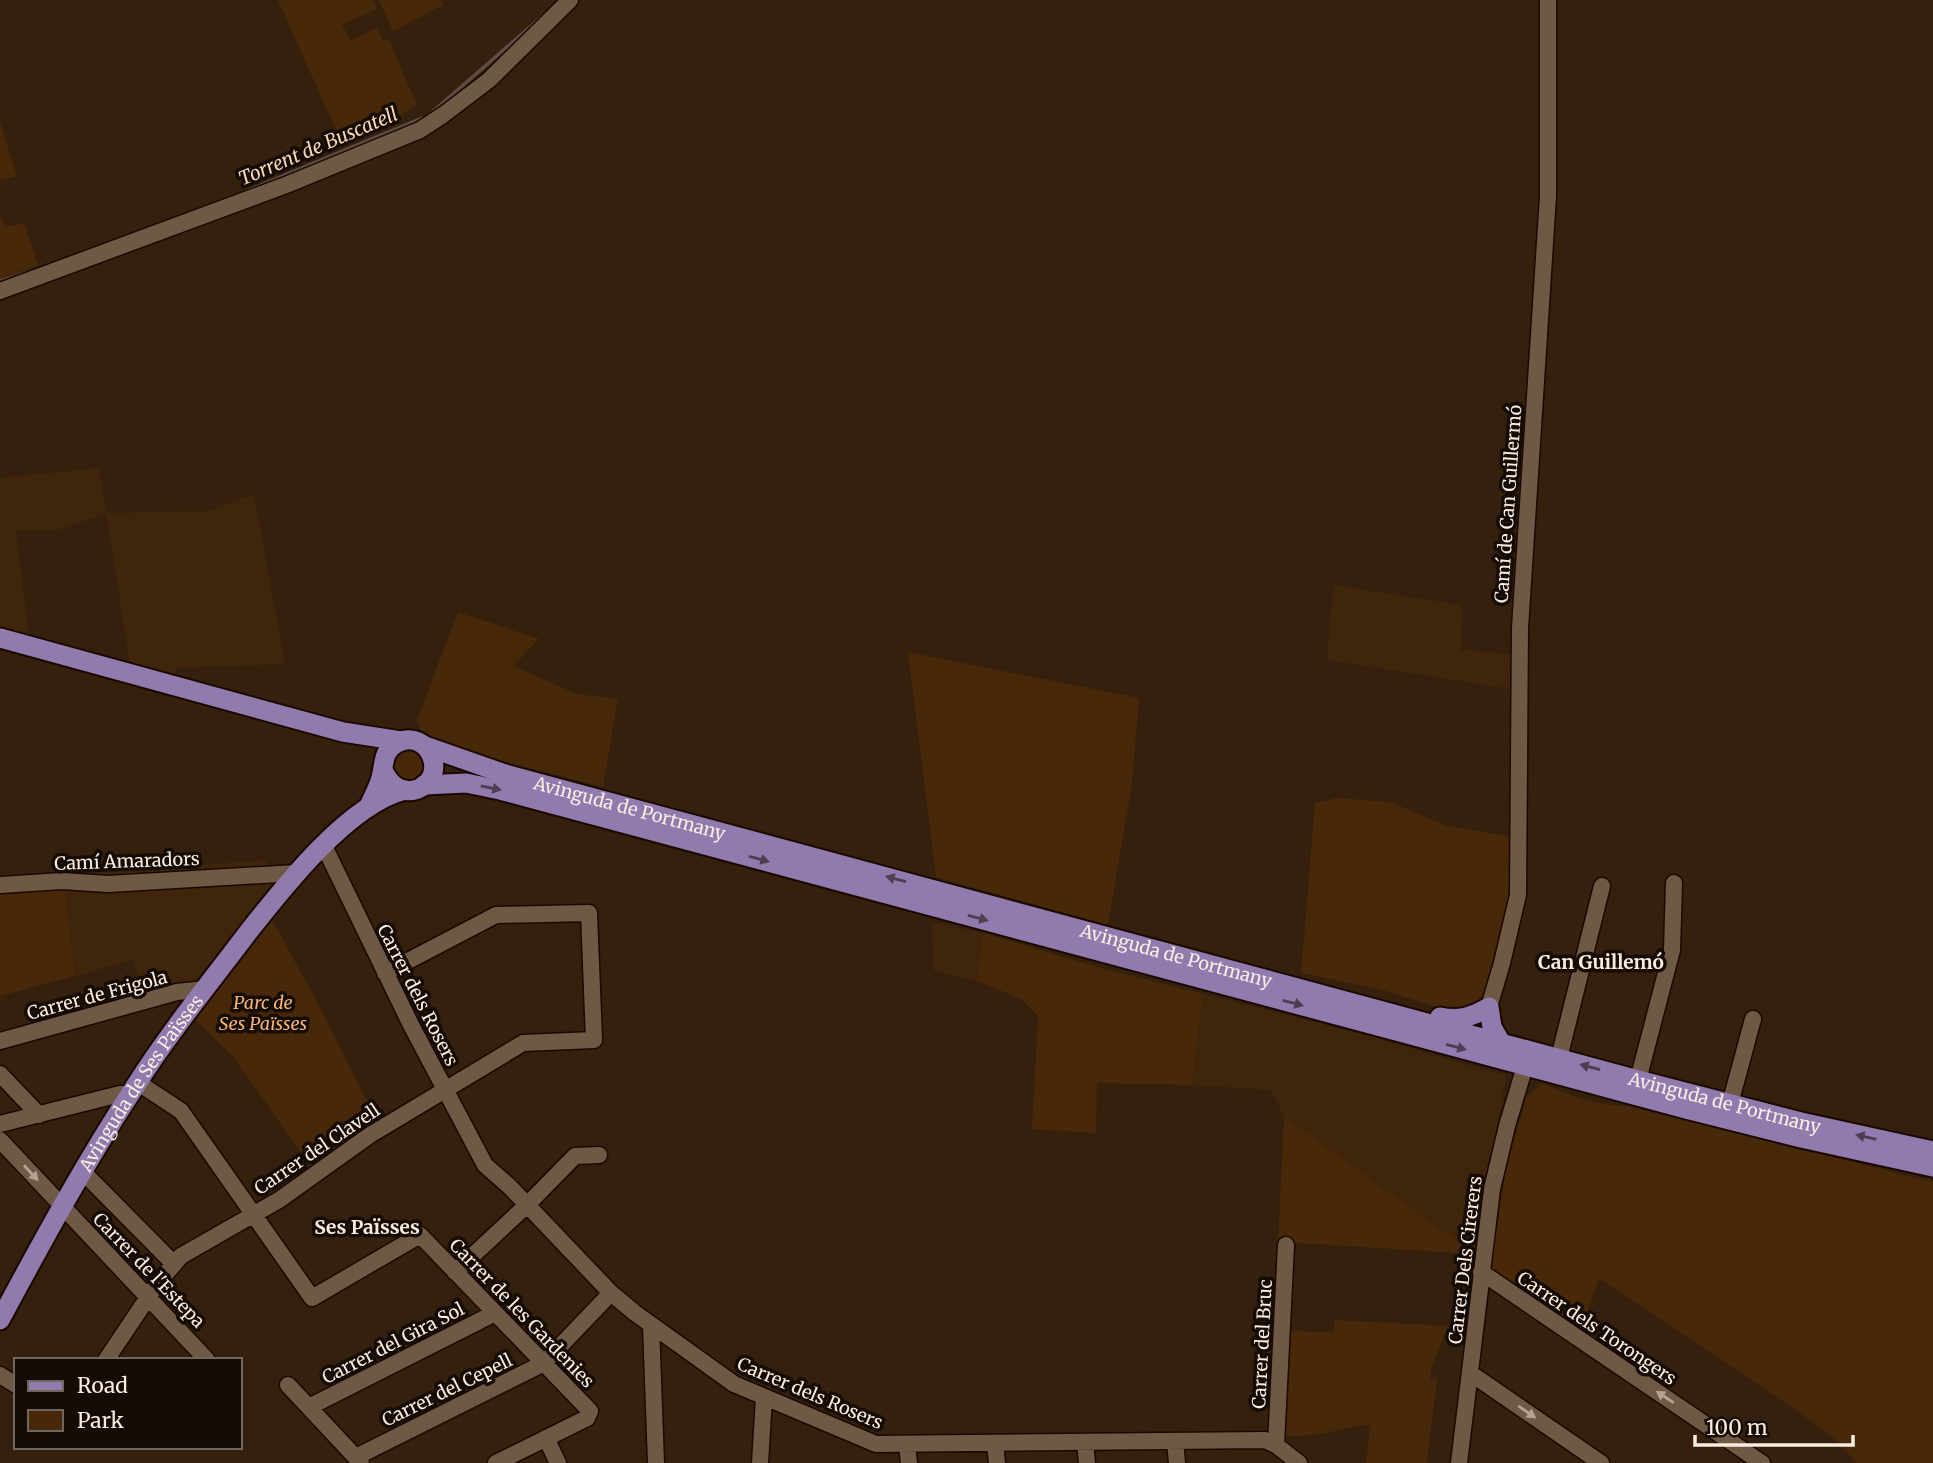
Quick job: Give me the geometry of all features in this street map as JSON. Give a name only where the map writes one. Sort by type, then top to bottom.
[{"type":"main road","points":[[0,638],[343,732],[410,740],[425,746],[432,754],[432,774],[414,788],[391,783],[367,748],[343,732]]},
{"type":"main road","points":[[383,769],[388,749],[401,741]]},
{"type":"main road","name":"Avinguda de Portmany","points":[[425,746],[505,774],[1638,1080],[1933,1151]]},
{"type":"main road","name":"Avinguda de Ses Païsses","points":[[369,806],[383,769]]},
{"type":"main road","name":"Avinguda de Portmany","points":[[414,788],[466,783],[500,790],[1775,1132],[1933,1167]]},
{"type":"main road","name":"Avinguda de Ses Païsses","points":[[0,1320],[62,1207],[134,1088],[271,903],[296,873],[369,806],[383,797],[414,788]]},
{"type":"main road","points":[[1293,987],[1332,988],[1458,1020],[1489,1007],[1492,1027],[1501,1043]]},
{"type":"street","points":[[0,291],[286,185],[420,130],[443,116],[489,80],[570,0]]},
{"type":"street","name":"Camí de Can Guillermó","points":[[1489,1007],[1518,895],[1520,628],[1548,196],[1548,0]]},
{"type":"street","name":"Carrer dels Rosers","points":[[324,846],[444,1089],[485,1165],[611,1293],[734,1384],[876,1444],[1265,1440],[1276,1445]]},
{"type":"street","name":"Camí Amaradors","points":[[0,885],[62,881],[108,884],[296,873]]},
{"type":"street","points":[[256,875],[265,885],[271,903]]},
{"type":"street","points":[[1638,1080],[1672,950],[1674,883]]},
{"type":"street","points":[[1559,1058],[1602,886]]},
{"type":"street","name":"Carrer del Clavell","points":[[107,1358],[148,1297],[181,1256],[279,1200],[370,1135],[523,1043],[594,1040],[589,913],[496,915],[386,973]]},
{"type":"street","name":"Carrer de Frigola","points":[[0,1041],[177,992],[205,989]]},
{"type":"street","points":[[1730,1104],[1753,1020]]},
{"type":"street","name":"Carrer Dels Cirerers","points":[[1458,1463],[1492,1189],[1525,1066]]},
{"type":"street","points":[[0,1074],[39,1115]]},
{"type":"street","points":[[0,1124],[120,1094],[134,1088],[181,1111],[253,1215]]},
{"type":"street","name":"Carrer de l'Estepa","points":[[0,1140],[205,1358]]},
{"type":"street","points":[[455,1272],[575,1156],[599,1155]]},
{"type":"street","points":[[83,1172],[174,1264]]},
{"type":"street","name":"Carrer de les Gardenies","points":[[253,1215],[312,1298],[420,1235],[590,1411],[587,1418],[546,1438]]},
{"type":"street","name":"Carrer del Bruc","points":[[1276,1445],[1286,1245]]},
{"type":"street","name":"Carrer dels Torongers","points":[[1481,1272],[1762,1463]]},
{"type":"street","name":"Carrer del Cepell","points":[[358,1460],[544,1363],[611,1293]]},
{"type":"street","name":"Carrer del Gira Sol","points":[[309,1407],[495,1313]]},
{"type":"street","points":[[651,1325],[656,1463]]},
{"type":"street","points":[[1470,1373],[1601,1463]]},
{"type":"street","points":[[288,1385],[358,1460]]},
{"type":"street","points":[[760,1463],[764,1397]]},
{"type":"street","points":[[496,1463],[546,1438],[558,1463]]},
{"type":"street","points":[[1175,1441],[1177,1463]]},
{"type":"street","points":[[1085,1442],[1087,1463]]},
{"type":"street","points":[[995,1443],[997,1463]]},
{"type":"street","points":[[907,1444],[909,1463]]},
{"type":"street","points":[[1276,1445],[1298,1463]]},
{"type":"shaded area","points":[[99,468],[107,513],[208,511],[254,494],[285,664],[176,668],[175,678],[130,664],[106,513],[59,530],[16,531],[29,635],[0,628],[0,478]]},
{"type":"shaded area","points":[[1333,585],[1462,605],[1461,650],[1512,654],[1511,689],[1327,660]]},
{"type":"shaded area","points":[[266,860],[271,889],[201,979],[142,995],[133,960],[75,976],[64,875]]},
{"type":"shaded area","points":[[932,922],[983,933],[977,981],[933,970]]},
{"type":"shaded area","points":[[1203,994],[1370,1036],[1506,1076],[1475,1254],[1284,1116],[1271,1090],[1192,1085]]},
{"type":"green space","points":[[278,0],[373,0],[377,9],[342,24],[350,40],[377,28],[383,40],[389,40],[417,105],[344,148]]},
{"type":"green space","points":[[379,0],[441,0],[443,5],[393,31]]},
{"type":"green space","points":[[0,122],[17,176],[0,180]]},
{"type":"green space","points":[[0,215],[5,227],[24,223],[38,265],[0,279]]},
{"type":"green space","points":[[458,612],[539,639],[513,666],[577,694],[618,699],[603,787],[450,747],[430,738],[419,727],[416,722]]},
{"type":"green space","points":[[908,652],[1139,698],[1132,784],[1108,925],[936,877]]},
{"type":"green space","points":[[409,747],[424,756],[425,773],[412,784],[393,778],[390,760],[393,754]]},
{"type":"green space","points":[[1337,798],[1390,802],[1445,825],[1511,837],[1509,896],[1499,949],[1481,1001],[1466,1009],[1449,1011],[1379,989],[1301,973],[1315,803]]},
{"type":"green space","points":[[65,887],[75,976],[0,996],[0,890]]},
{"type":"green space","name":"Parc de Ses Païsses","points":[[270,916],[321,1009],[376,1119],[361,1128],[355,1125],[306,1160],[232,1055],[193,1018]]},
{"type":"green space","points":[[983,933],[1100,968],[1203,994],[1192,1085],[1097,1083],[1096,1133],[1032,1129],[1038,1016],[1021,999],[977,981]]},
{"type":"green space","points":[[1543,1083],[1584,1099],[1627,1106],[1933,1182],[1933,1463],[1857,1463],[1834,1439],[1796,1410],[1599,1278],[1581,1332],[1490,1269],[1507,1165],[1527,1096]]},
{"type":"green space","points":[[1284,1116],[1475,1254],[1282,1242],[1278,1244]]},
{"type":"green space","points":[[1335,1320],[1448,1326],[1431,1369],[1430,1382],[1437,1377],[1427,1463],[1366,1463],[1370,1425],[1312,1435],[1273,1435],[1278,1335],[1295,1331],[1333,1332]]},
{"type":"waterway","name":"Torrent de Buscatell","points":[[430,114],[546,13]]},
{"type":"waterway","name":"Torrent de Buscatell","points":[[244,192],[422,118]]},
{"type":"waterway","name":"Torrent de Buscatell","points":[[0,281],[38,269]]},
{"type":"district","name":"Can Guillemó","points":[[1601,962]]},
{"type":"district","name":"Ses Païsses","points":[[367,1227]]}]
